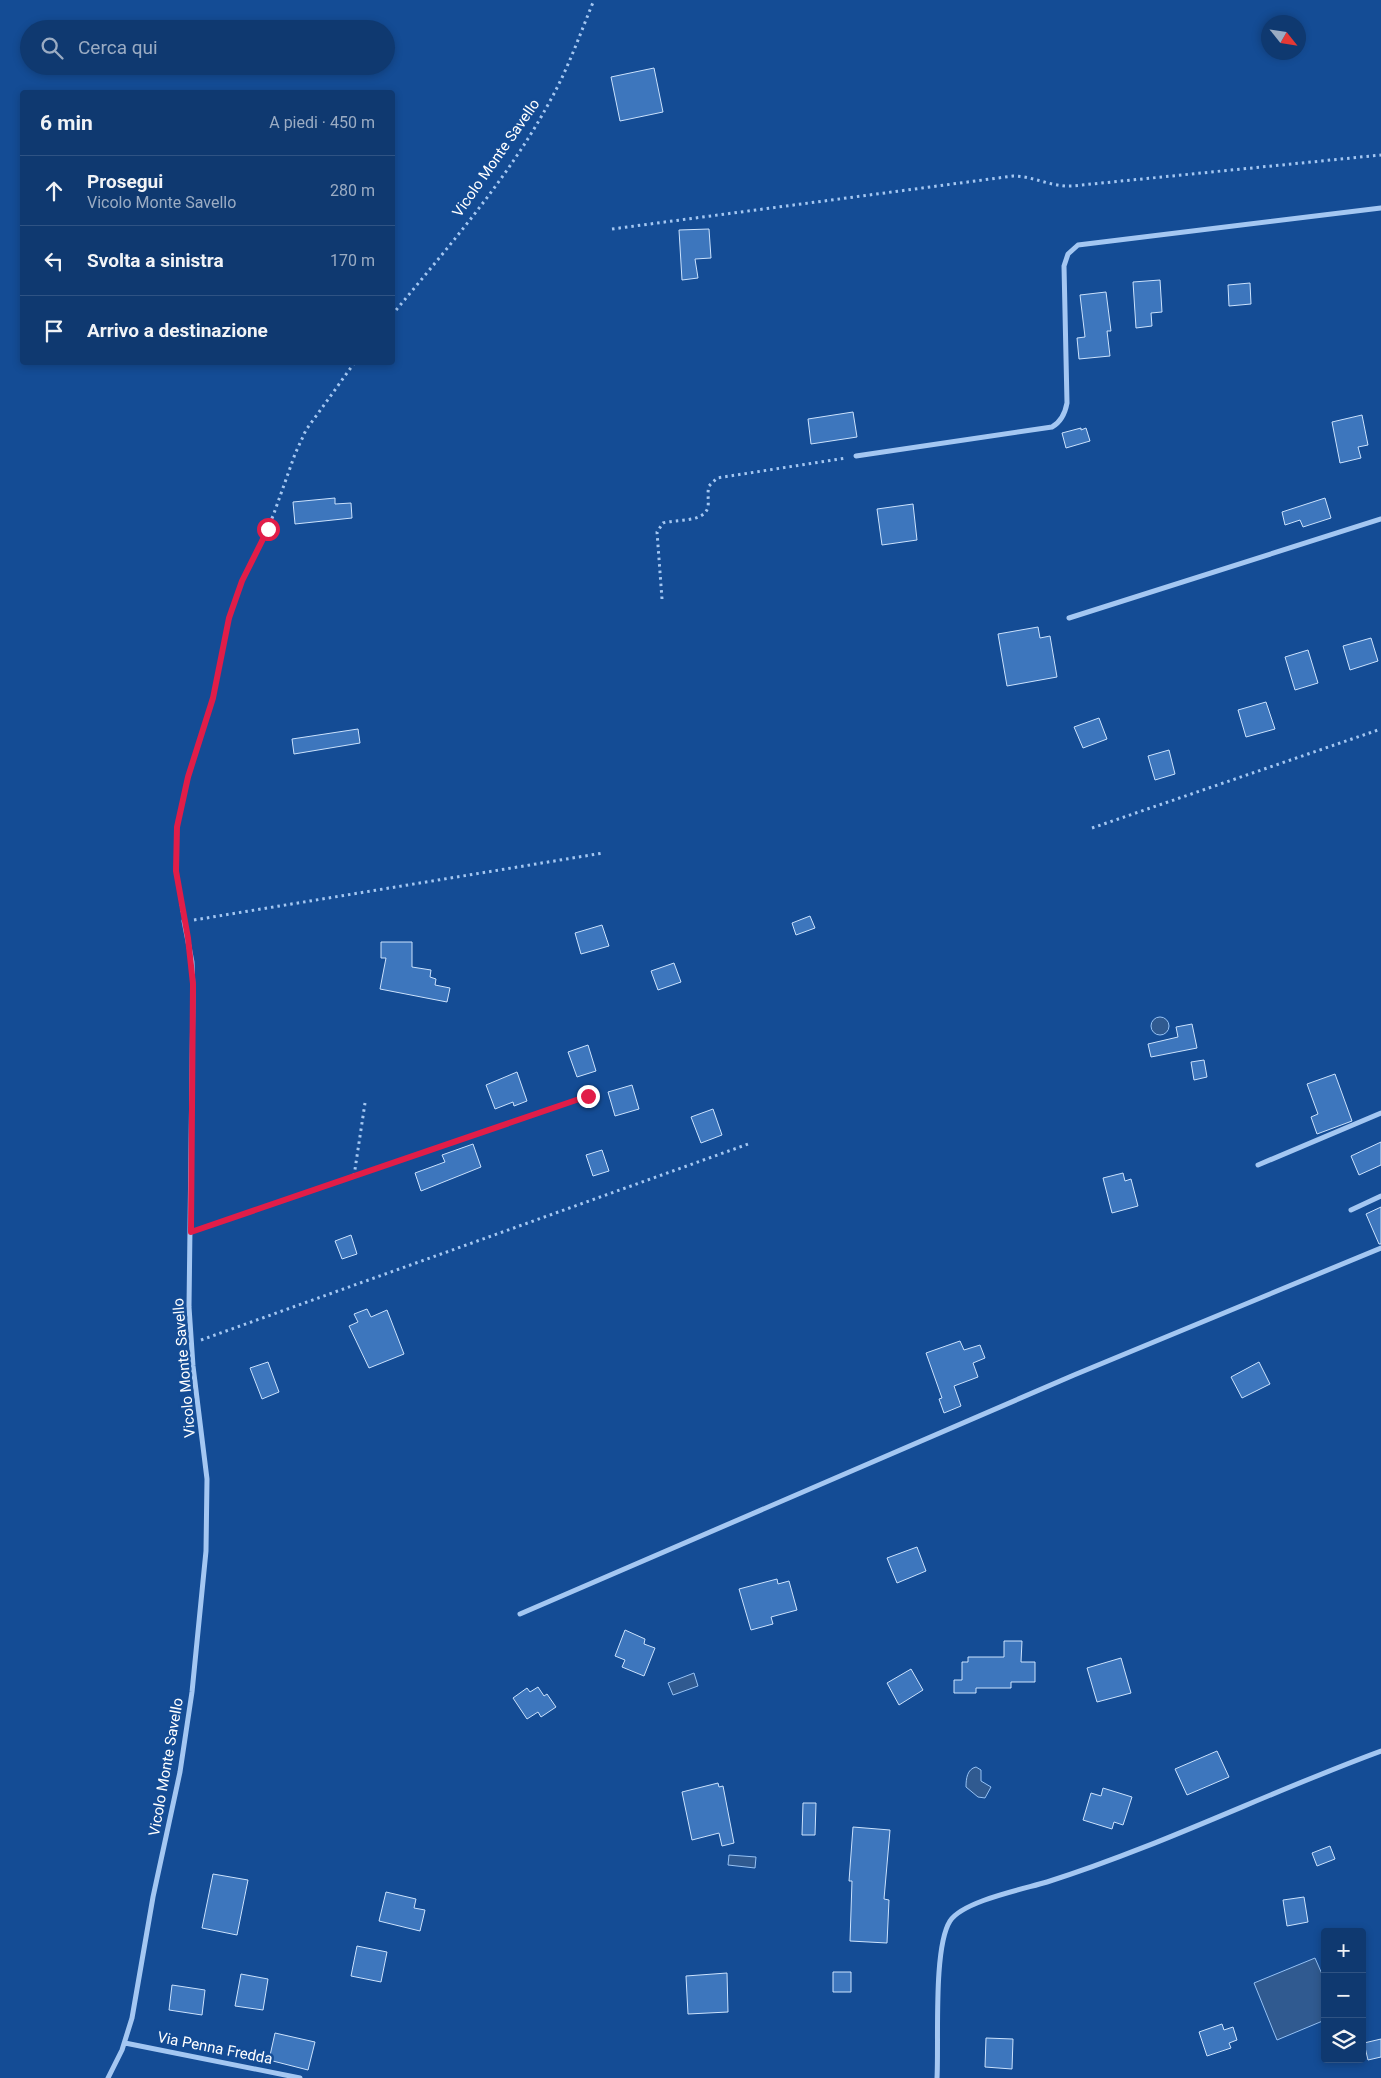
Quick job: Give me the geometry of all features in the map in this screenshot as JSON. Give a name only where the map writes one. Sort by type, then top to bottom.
[{"type":"street","points":[[856,456],[1052,427],[1058,423],[1066,410],[1067,403],[1064,266],[1068,254],[1078,245],[1381,208]]},
{"type":"street","points":[[1069,618],[1381,519]]},
{"type":"street","name":"Vicolo Monte Savello","points":[[108,2078],[125,2043],[132,2018],[153,1897],[180,1772],[201,1603],[207,1531],[208,1490],[191,1343],[193,992],[192,962],[184,921]]},
{"type":"street","points":[[1258,1165],[1381,1112]]},
{"type":"street","points":[[1351,1210],[1381,1196]]},
{"type":"street","points":[[520,1614],[1074,1375],[1381,1248]]},
{"type":"street","points":[[937,2078],[941,1947],[949,1923],[959,1912],[991,1899],[1126,1855],[1381,1751]]},
{"type":"street","name":"Via Penna Fredda","points":[[125,2043],[300,2078]]},
{"type":"path","name":"Vicolo Monte Savello","points":[[395,311],[480,206],[531,134],[562,78],[594,0]]},
{"type":"path","points":[[612,229],[1013,176],[1023,176],[1056,185],[1072,186],[1381,155]]},
{"type":"path","points":[[353,365],[322,405],[302,438],[276,510],[242,581],[229,618],[213,698],[188,777],[177,827],[176,871],[184,921],[603,853]]},
{"type":"path","points":[[662,599],[657,532],[664,523],[695,518],[704,513],[708,504],[709,486],[717,478],[856,456]]},
{"type":"path","points":[[1092,828],[1381,729]]},
{"type":"path","points":[[191,1232],[588,1096]]},
{"type":"path","points":[[354,1176],[365,1103]]},
{"type":"path","points":[[191,1343],[751,1143]]},
{"type":"water","points":[[1160,1017],[1168,1022],[1169,1026],[1164,1034],[1160,1035],[1152,1030],[1151,1026],[1156,1018]]},
{"type":"water","points":[[694,1673],[698,1686],[673,1695],[668,1683]]},
{"type":"water","points":[[976,1767],[981,1770],[981,1781],[991,1787],[985,1798],[978,1797],[966,1787],[969,1772]]},
{"type":"water","points":[[729,1855],[756,1857],[755,1868],[728,1865]]},
{"type":"water","points":[[1315,1958],[1321,1972],[1321,2022],[1277,2040],[1254,1983]]},
{"type":"building","points":[[654,68],[663,112],[620,121],[611,77]]},
{"type":"building","points":[[709,229],[711,258],[695,259],[698,278],[682,280],[679,230]]},
{"type":"building","points":[[1160,280],[1162,312],[1151,313],[1152,326],[1136,328],[1133,282]]},
{"type":"building","points":[[1250,283],[1251,304],[1229,306],[1228,285]]},
{"type":"building","points":[[1106,292],[1111,331],[1107,331],[1110,356],[1079,359],[1077,338],[1085,337],[1080,295]]},
{"type":"building","points":[[853,412],[857,437],[811,444],[808,419]]},
{"type":"building","points":[[1362,415],[1368,445],[1358,447],[1361,458],[1340,463],[1332,422]]},
{"type":"building","points":[[1081,428],[1081,430],[1086,428],[1090,441],[1066,448],[1062,433]]},
{"type":"building","points":[[335,498],[335,504],[351,503],[352,518],[295,524],[293,502]]},
{"type":"building","points":[[1325,498],[1331,518],[1303,527],[1300,520],[1285,525],[1282,512]]},
{"type":"building","points":[[913,504],[917,540],[882,545],[877,509]]},
{"type":"building","points":[[1038,627],[1040,638],[1050,636],[1057,677],[1007,686],[998,634]]},
{"type":"building","points":[[1371,638],[1378,661],[1350,670],[1343,646]]},
{"type":"building","points":[[1308,650],[1318,683],[1295,690],[1285,657]]},
{"type":"building","points":[[1266,702],[1275,729],[1246,737],[1238,710]]},
{"type":"building","points":[[1099,718],[1107,739],[1083,748],[1074,727]]},
{"type":"building","points":[[358,729],[360,743],[294,754],[292,739]]},
{"type":"building","points":[[1169,750],[1175,774],[1155,780],[1148,756]]},
{"type":"building","points":[[810,916],[815,928],[796,935],[792,923]]},
{"type":"building","points":[[602,925],[609,946],[581,954],[575,933]]},
{"type":"building","points":[[381,942],[412,942],[412,967],[431,970],[430,977],[436,979],[435,985],[450,988],[447,1002],[380,989],[386,958],[381,958]]},
{"type":"building","points":[[674,963],[681,982],[658,990],[651,971]]},
{"type":"building","points":[[1192,1024],[1197,1048],[1151,1057],[1148,1044],[1178,1037],[1176,1027]]},
{"type":"building","points":[[588,1045],[596,1071],[577,1077],[568,1052]]},
{"type":"building","points":[[1204,1060],[1207,1077],[1194,1080],[1191,1062]]},
{"type":"building","points":[[517,1072],[527,1101],[514,1106],[513,1102],[495,1109],[486,1085]]},
{"type":"building","points":[[1335,1074],[1352,1121],[1317,1134],[1311,1117],[1318,1114],[1307,1084]]},
{"type":"building","points":[[632,1085],[639,1109],[615,1116],[608,1092]]},
{"type":"building","points":[[713,1109],[722,1135],[701,1143],[691,1117]]},
{"type":"building","points":[[1381,1142],[1381,1165],[1359,1175],[1351,1156]]},
{"type":"building","points":[[473,1144],[481,1167],[421,1191],[415,1173],[445,1162],[442,1155]]},
{"type":"building","points":[[602,1150],[609,1171],[593,1176],[586,1155]]},
{"type":"building","points":[[1123,1173],[1125,1181],[1131,1179],[1138,1206],[1112,1213],[1103,1178]]},
{"type":"building","points":[[1381,1207],[1381,1244],[1379,1244],[1366,1214]]},
{"type":"building","points":[[351,1235],[357,1254],[342,1259],[335,1241]]},
{"type":"building","points":[[367,1309],[371,1317],[387,1310],[404,1354],[369,1368],[349,1326],[358,1322],[354,1314]]},
{"type":"building","points":[[960,1341],[964,1350],[980,1345],[985,1358],[973,1363],[978,1377],[954,1386],[961,1406],[944,1413],[939,1399],[942,1398],[926,1353]]},
{"type":"building","points":[[268,1362],[279,1392],[262,1399],[250,1368]]},
{"type":"building","points":[[1259,1362],[1270,1384],[1242,1398],[1231,1377]]},
{"type":"building","points":[[917,1547],[926,1571],[897,1583],[887,1558]]},
{"type":"building","points":[[777,1579],[778,1584],[789,1581],[797,1610],[771,1617],[773,1624],[751,1630],[739,1589]]},
{"type":"building","points":[[625,1630],[645,1639],[644,1644],[655,1648],[644,1676],[622,1667],[625,1660],[615,1656]]},
{"type":"building","points":[[1004,1641],[1022,1641],[1021,1662],[1035,1662],[1035,1682],[1011,1682],[1011,1688],[976,1688],[976,1693],[954,1693],[954,1680],[962,1680],[962,1662],[968,1662],[968,1657],[1004,1657]]},
{"type":"building","points":[[1121,1658],[1131,1693],[1097,1702],[1087,1668]]},
{"type":"building","points":[[911,1669],[923,1690],[899,1705],[887,1683]]},
{"type":"building","points":[[538,1687],[544,1696],[547,1694],[556,1707],[541,1717],[538,1712],[527,1719],[513,1698],[527,1688],[530,1692]]},
{"type":"building","points":[[1217,1751],[1229,1777],[1187,1795],[1175,1769]]},
{"type":"building","points":[[718,1783],[719,1787],[723,1786],[734,1843],[722,1846],[719,1833],[692,1840],[682,1792]]},
{"type":"building","points":[[1103,1788],[1132,1797],[1123,1825],[1114,1822],[1112,1829],[1083,1820],[1091,1793],[1101,1796]]},
{"type":"building","points":[[803,1803],[816,1803],[815,1835],[802,1835]]},
{"type":"building","points":[[853,1827],[890,1830],[884,1899],[889,1900],[887,1943],[850,1941],[852,1881],[849,1881]]},
{"type":"building","points":[[1330,1846],[1335,1859],[1317,1866],[1312,1853]]},
{"type":"building","points":[[213,1874],[248,1880],[237,1935],[202,1928]]},
{"type":"building","points":[[386,1892],[416,1899],[414,1908],[425,1910],[420,1931],[379,1921]]},
{"type":"building","points":[[1304,1897],[1308,1922],[1287,1926],[1283,1900]]},
{"type":"building","points":[[357,1946],[387,1952],[381,1982],[351,1976]]},
{"type":"building","points":[[833,1972],[851,1972],[851,1992],[833,1992]]},
{"type":"building","points":[[727,1973],[728,2012],[688,2014],[686,1976]]},
{"type":"building","points":[[241,1974],[268,1979],[263,2010],[235,2006]]},
{"type":"building","points":[[172,1985],[205,1990],[202,2015],[169,2010]]},
{"type":"building","points":[[1222,2024],[1224,2030],[1233,2027],[1237,2040],[1229,2043],[1231,2048],[1207,2056],[1199,2032]]},
{"type":"building","points":[[275,2033],[315,2042],[308,2070],[269,2060]]},
{"type":"building","points":[[986,2038],[1013,2039],[1012,2069],[985,2067]]},
{"type":"building","points":[[1381,2039],[1381,2057],[1368,2060],[1366,2043]]},
{"type":"route","points":[[268,529],[238,590],[229,618],[218,678],[202,741],[188,777],[177,827],[176,871],[192,962],[193,984],[191,1232],[588,1096]]}]
